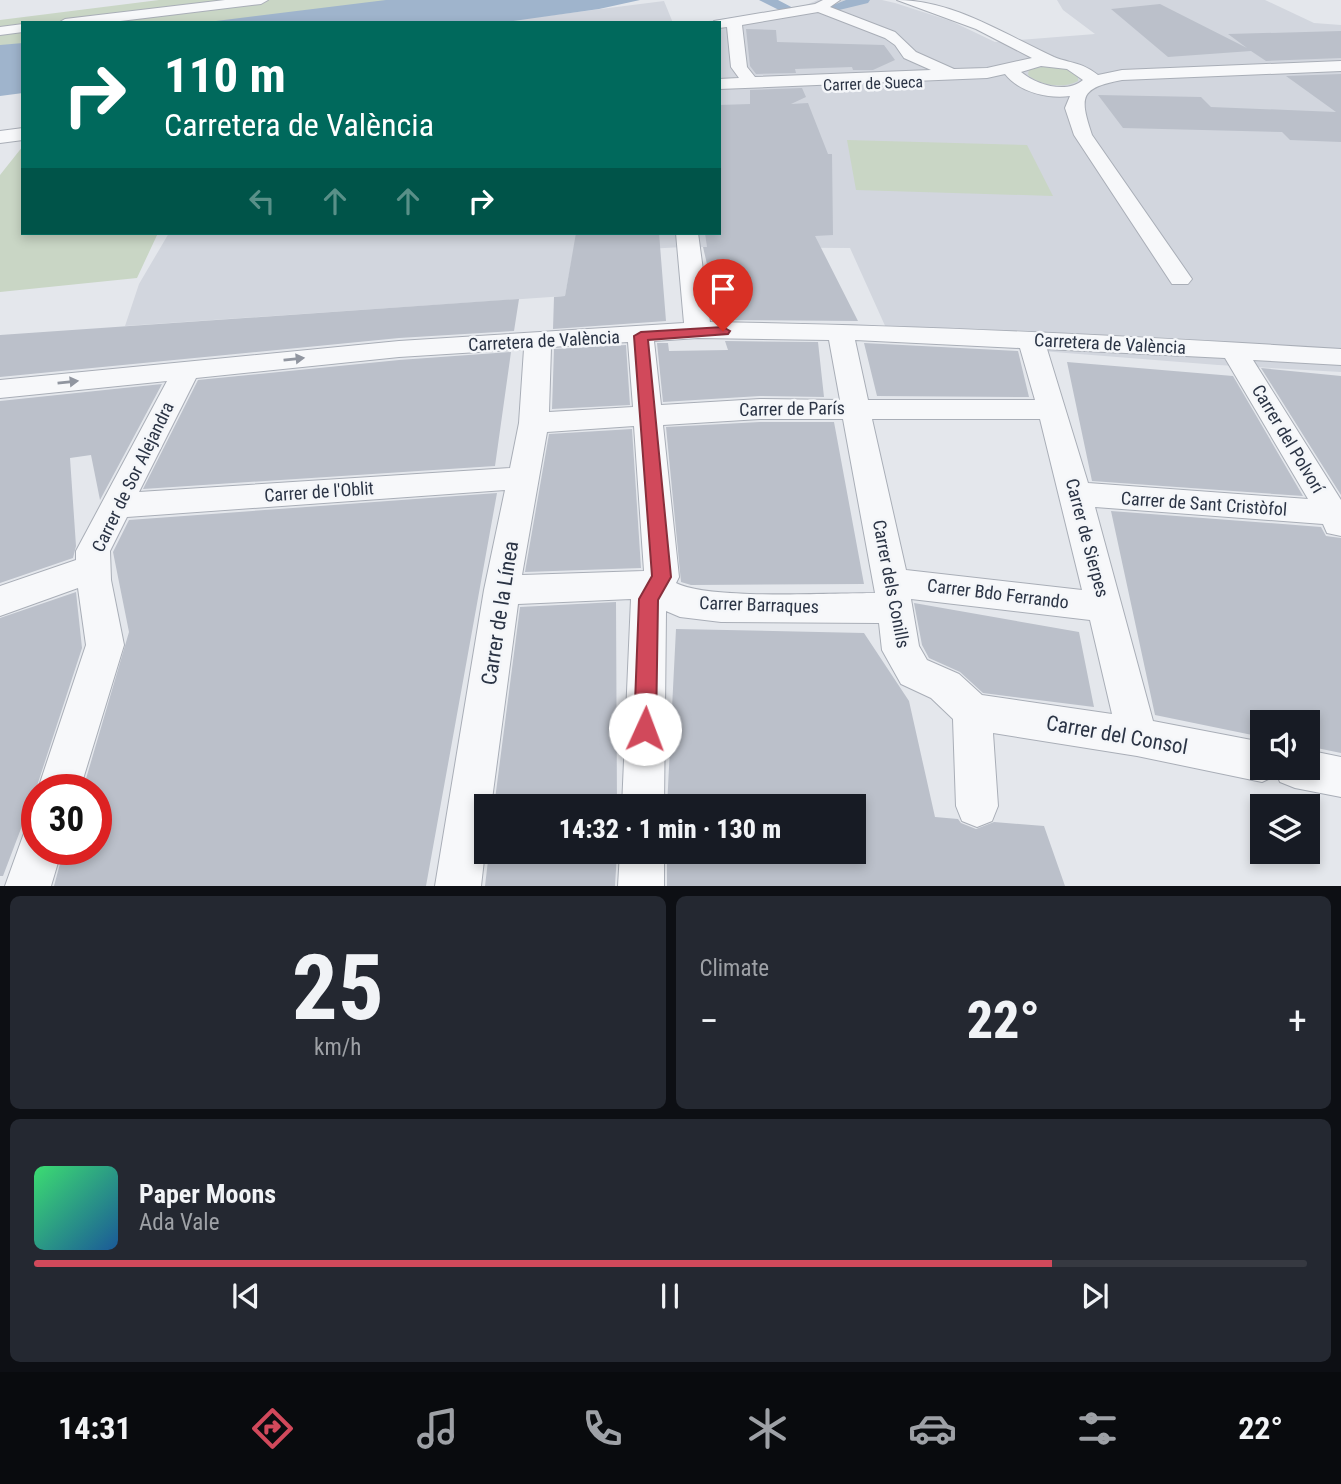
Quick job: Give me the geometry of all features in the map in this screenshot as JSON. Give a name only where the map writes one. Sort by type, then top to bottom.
[{"type":"street","points":[[82,21],[261,0]]},
{"type":"street","points":[[751,83],[739,67],[727,23],[819,8],[833,0]]},
{"type":"street","points":[[904,0],[956,16],[1052,62],[1079,68],[1128,70],[1341,64]]},
{"type":"street","points":[[819,8],[890,35],[900,42],[910,55],[930,66],[959,75]]},
{"type":"street","points":[[0,31],[21,28]]},
{"type":"street","points":[[1017,46],[1018,66],[1013,74],[1027,83],[1045,89],[1082,93],[1142,74],[1341,64]]},
{"type":"street","points":[[897,77],[910,55]]},
{"type":"street","name":"Carrer de Sueca","points":[[721,87],[751,83],[959,75],[1052,62]]},
{"type":"street","points":[[1079,68],[1086,72],[1082,93],[1083,135],[1180,279]]},
{"type":"street","name":"Carrer de Sueca","points":[[721,87],[962,80],[1027,83]]},
{"type":"street","points":[[0,122],[21,119]]},
{"type":"street","points":[[0,131],[21,128]]},
{"type":"street","points":[[0,137],[21,134]]},
{"type":"street","points":[[687,235],[698,330]]},
{"type":"street","name":"Carretera de València","points":[[0,389],[399,349],[641,336],[698,330],[840,332],[1031,340],[1341,357]]},
{"type":"street","name":"Carrer dels Conills","points":[[840,332],[893,595],[901,650],[914,672],[945,686],[972,712]]},
{"type":"street","points":[[641,336],[662,577],[648,599],[643,794]]},
{"type":"street","name":"Carrer de Sierpes","points":[[1031,340],[1076,494],[1137,737]]},
{"type":"street","name":"Carrer de la Línea","points":[[458,886],[502,590],[534,424],[538,341]]},
{"type":"street","name":"Carrer del Polvorí","points":[[1234,351],[1336,520]]},
{"type":"street","name":"Carrer de Sor Alejandra","points":[[64,774],[105,645],[93,551],[186,370]]},
{"type":"street","name":"Carrer de París","points":[[534,424],[647,415],[857,408],[1052,410]]},
{"type":"street","name":"Carrer de l'Oblit","points":[[115,506],[523,478]]},
{"type":"street","name":"Carrer de Sant Cristòfol","points":[[1076,494],[1336,520]]},
{"type":"street","points":[[0,601],[94,568]]},
{"type":"street","name":"Carrer Barraques","points":[[502,590],[638,584],[655,588],[680,602],[721,607],[893,595]]},
{"type":"street","name":"Carrer Bdo Ferrando","points":[[893,595],[1105,607]]},
{"type":"street","points":[[972,712],[977,806]]},
{"type":"street","name":"Carrer del Consol","points":[[972,712],[1137,737],[1250,760]]},
{"type":"street","points":[[1320,773],[1341,777]]},
{"type":"street","points":[[641,886],[642,864]]},
{"type":"street","points":[[28,886],[35,865]]},
{"type":"shaded area","points":[[818,0],[882,0],[951,21],[995,42],[1095,34],[1063,10],[1057,0],[1265,0],[1314,23],[1341,25],[1341,372],[891,339],[850,248],[683,247],[573,253],[565,296],[125,326],[139,284],[168,235],[721,235],[721,21],[708,21],[801,7]]},
{"type":"shaded area","points":[[664,1],[672,21],[509,21]]},
{"type":"green space","points":[[159,0],[583,0],[442,21],[21,21],[21,83],[0,86],[0,20]]},
{"type":"green space","points":[[1049,66],[1066,69],[1078,75],[1078,81],[1053,85],[1028,75],[1029,69]]},
{"type":"green space","points":[[847,140],[1027,145],[1053,196],[856,190]]},
{"type":"green space","points":[[21,149],[21,235],[157,235],[137,278],[0,292],[0,175]]},
{"type":"water","points":[[386,0],[640,0],[599,9],[514,21],[216,21]]},
{"type":"water","points":[[21,43],[21,93],[0,96],[0,45]]},
{"type":"building","points":[[1160,4],[1247,48],[1228,34],[1341,31],[1341,58],[1266,61],[1251,51],[1168,57],[1111,9]]},
{"type":"building","points":[[746,29],[776,30],[777,42],[884,45],[895,60],[873,70],[853,70],[852,67],[795,69],[796,73],[756,74],[750,66]]},
{"type":"building","points":[[1341,74],[1341,142],[1290,140],[1282,132],[1123,128],[1098,95],[1201,97],[1211,107],[1336,112],[1286,76]]},
{"type":"building","points":[[802,88],[806,97],[791,104],[808,103],[828,154],[832,154],[833,235],[815,236],[858,321],[720,320],[703,247],[707,247],[705,235],[721,235],[721,105],[750,104],[750,90]]},
{"type":"building","points":[[576,235],[659,235],[666,321],[553,329],[554,297],[565,296]]},
{"type":"building","points":[[519,299],[514,331],[399,338],[0,377],[0,335]]},
{"type":"building","points":[[725,341],[818,342],[824,397],[760,396],[663,402],[657,343],[668,343],[669,351],[728,350]]},
{"type":"building","points":[[864,343],[1018,351],[1029,397],[877,396]]},
{"type":"building","points":[[626,345],[630,405],[552,409],[554,349]]},
{"type":"building","points":[[511,352],[495,466],[143,489],[198,380]]},
{"type":"building","points":[[1067,362],[1233,376],[1303,496],[1092,481]]},
{"type":"building","points":[[1261,368],[1341,376],[1341,495]]},
{"type":"building","points":[[162,384],[100,500],[91,455],[70,458],[76,546],[73,558],[0,583],[0,401]]},
{"type":"building","points":[[760,422],[834,422],[864,584],[691,585],[681,582],[666,427]]},
{"type":"building","points":[[632,429],[641,568],[525,572],[549,434]]},
{"type":"building","points":[[497,493],[426,886],[54,886],[60,865],[112,865],[112,774],[87,774],[129,632],[113,552],[129,520]]},
{"type":"building","points":[[1111,511],[1321,527],[1326,536],[1341,538],[1341,753],[1320,749],[1320,710],[1250,710],[1250,735],[1155,715]]},
{"type":"building","points":[[76,592],[82,648],[41,774],[21,774],[21,829],[3,876],[0,876],[0,618]]},
{"type":"building","points":[[616,602],[617,794],[496,794],[520,607]]},
{"type":"building","points":[[914,603],[1079,632],[1094,707],[983,693],[960,672],[929,658],[922,645]]},
{"type":"building","points":[[676,629],[864,633],[909,701],[935,817],[958,819],[976,829],[994,822],[1044,826],[1065,886],[667,886],[667,864],[866,864],[866,794],[668,794]]},
{"type":"building","points":[[488,864],[616,864],[615,886],[485,886]]},
{"type":"waterway","points":[[766,0],[788,9]]},
{"type":"waterway","points":[[835,7],[863,0]]},
{"type":"route","points":[[645,729],[648,599],[662,577],[641,336],[698,330],[723,331]]}]
